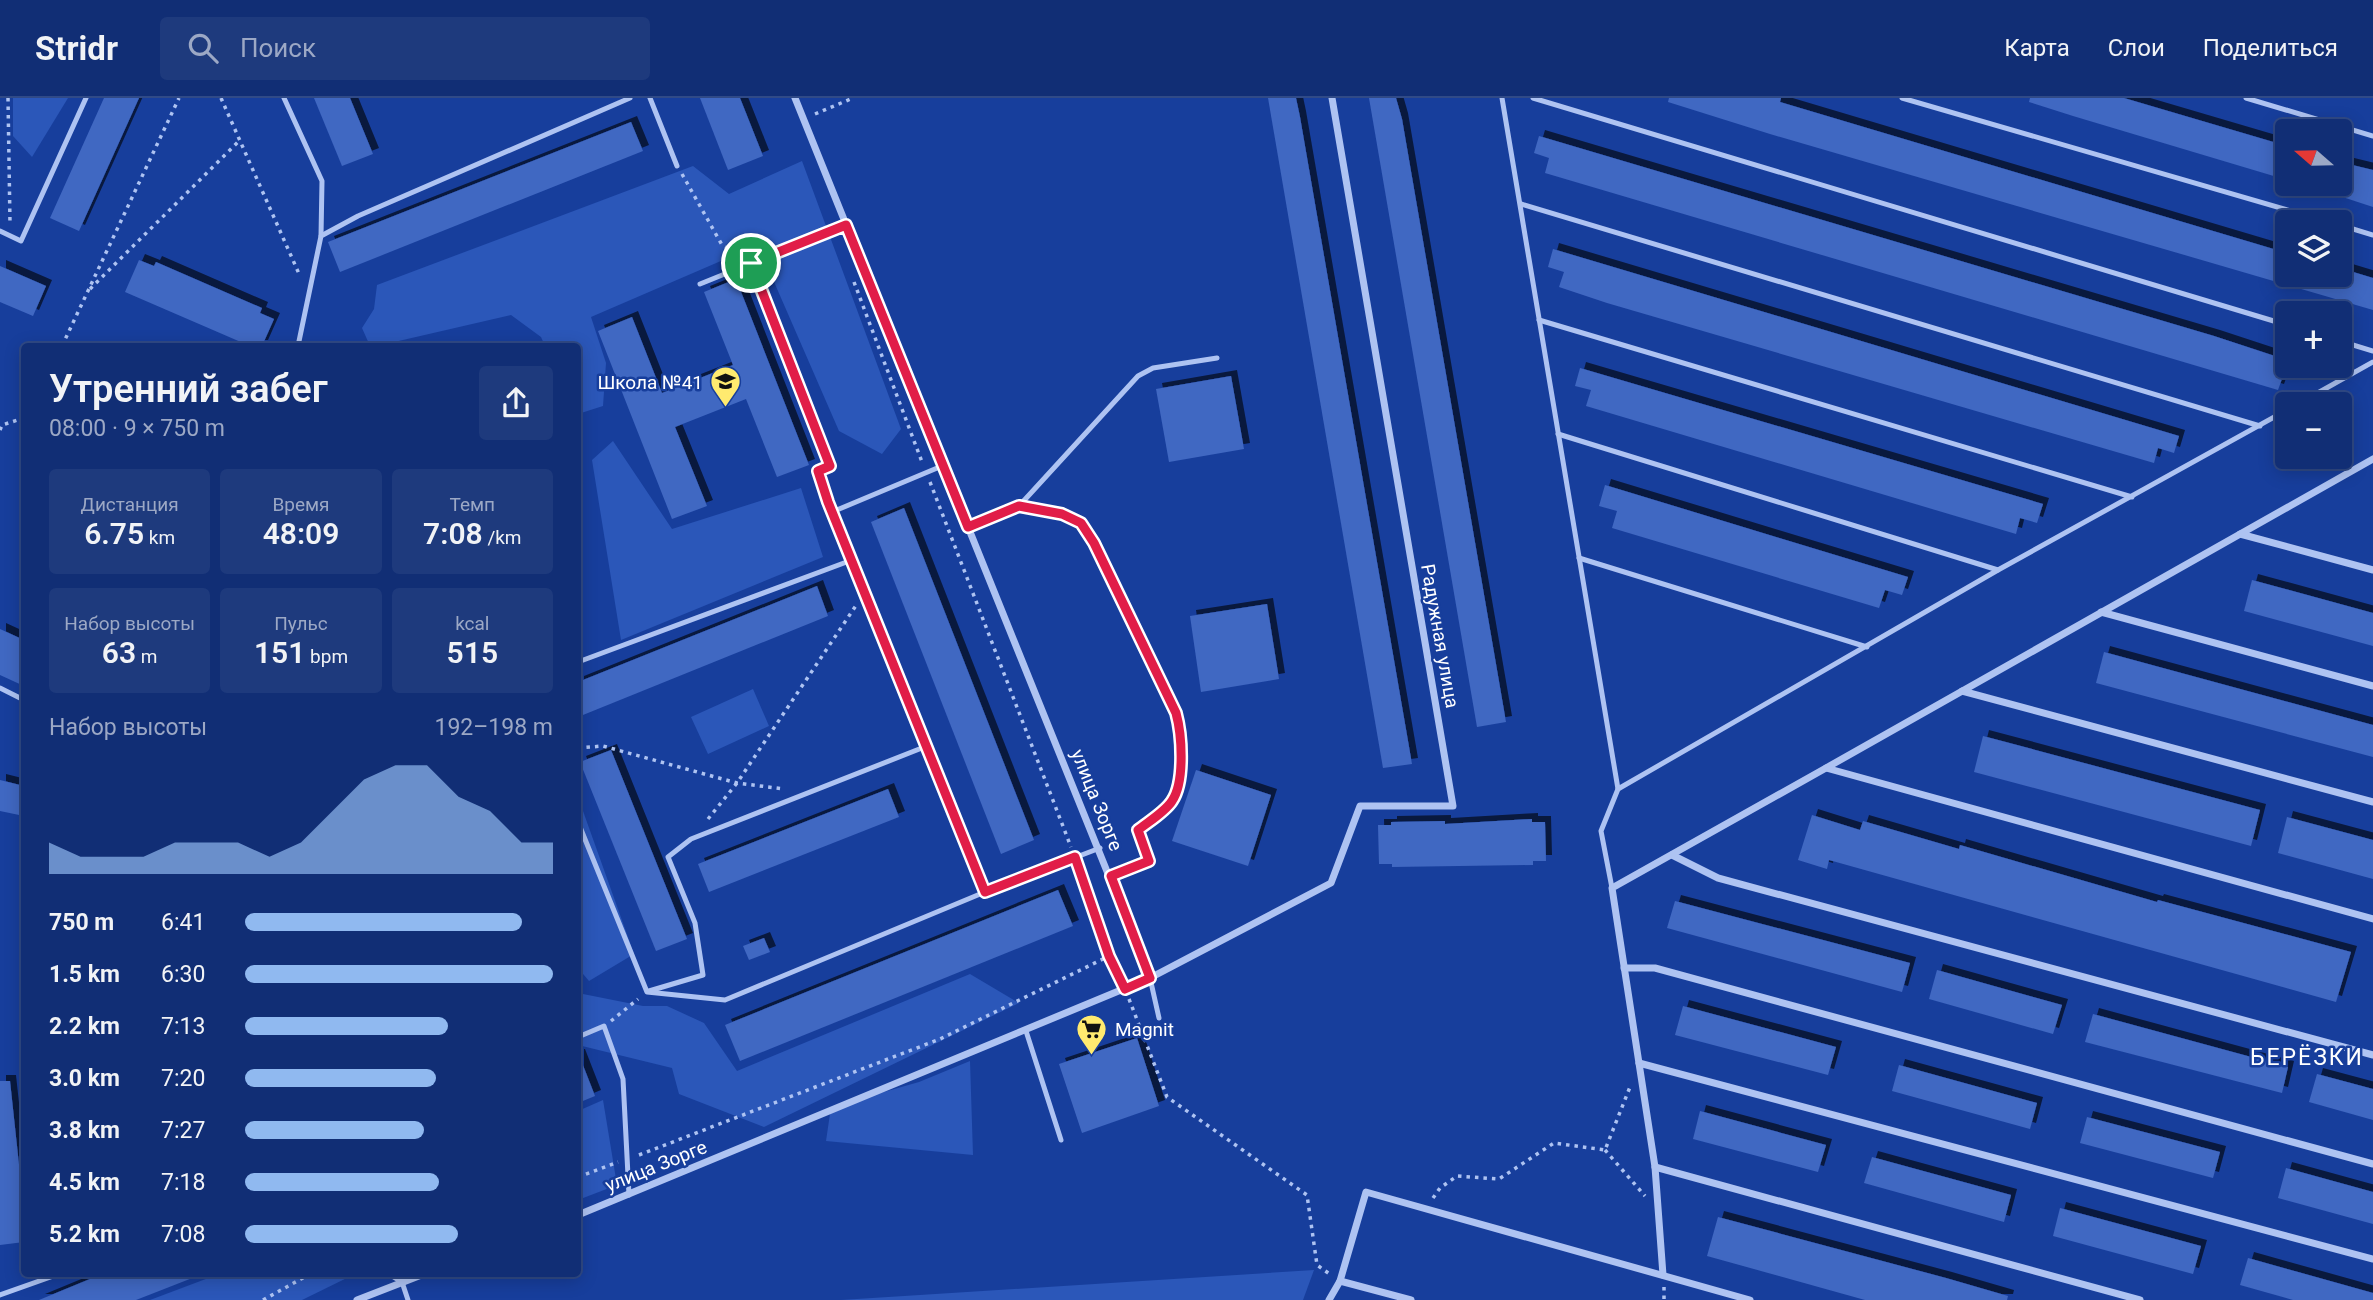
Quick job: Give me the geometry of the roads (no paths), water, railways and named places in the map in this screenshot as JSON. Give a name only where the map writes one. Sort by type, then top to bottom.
[{"type":"street","name":"улица Зорге","points":[[581,1213],[1150,978],[1100,848],[942,466],[795,98]]},
{"type":"street","name":"Радужная улица","points":[[1150,978],[1331,883],[1360,806],[1452,806],[1332,98]]},
{"type":"street","points":[[1663,1275],[1655,1167],[1612,888],[2371,461]]},
{"type":"street","points":[[2240,534],[2373,570]]},
{"type":"street","points":[[2101,612],[2373,685]]},
{"type":"street","points":[[1962,691],[2373,802]]},
{"type":"street","points":[[1826,768],[2373,919]]},
{"type":"street","points":[[1672,855],[1718,878],[2373,1055]]},
{"type":"street","points":[[1624,968],[1656,968],[2373,1164]]},
{"type":"street","points":[[1639,1063],[2373,1259]]},
{"type":"street","points":[[1655,1167],[2140,1300]]},
{"type":"street","points":[[1329,1300],[1340,1281],[1366,1192],[1750,1300]]},
{"type":"street","points":[[357,1300],[416,1277]]},
{"type":"street","points":[[1340,1281],[1411,1300]]},
{"type":"lane","points":[[0,231],[21,242],[86,98]]},
{"type":"lane","points":[[284,98],[322,181],[321,236],[299,343]]},
{"type":"lane","points":[[321,236],[358,216],[630,98]]},
{"type":"lane","points":[[650,98],[677,166]]},
{"type":"lane","points":[[1502,98],[1618,789],[1601,831],[1612,888]]},
{"type":"lane","points":[[1533,98],[2275,321]]},
{"type":"lane","points":[[1902,98],[2288,210]]},
{"type":"lane","points":[[2246,98],[2373,136]]},
{"type":"lane","points":[[1521,204],[2260,426]]},
{"type":"lane","points":[[700,284],[846,225]]},
{"type":"lane","points":[[2352,229],[2373,235]]},
{"type":"lane","points":[[1539,320],[2132,497]]},
{"type":"lane","points":[[2352,345],[2373,351]]},
{"type":"lane","points":[[968,527],[1019,506],[1138,376],[1153,368],[1217,358]]},
{"type":"lane","points":[[2319,392],[2373,362]]},
{"type":"lane","points":[[1618,789],[1868,648],[1998,570],[2275,417]]},
{"type":"lane","points":[[1558,434],[1998,570]]},
{"type":"lane","points":[[942,466],[832,512],[985,892]]},
{"type":"lane","points":[[1019,506],[1062,514],[1081,523],[1094,543],[1150,657],[1176,713],[1182,735],[1183,754],[1173,801],[1138,830],[1149,861],[1111,876]]},
{"type":"lane","points":[[1579,558],[1868,648]]},
{"type":"lane","points":[[581,661],[852,560]]},
{"type":"lane","points":[[0,688],[21,698]]},
{"type":"lane","points":[[647,992],[703,975],[695,923],[668,857],[691,839],[926,746]]},
{"type":"lane","points":[[581,829],[647,992]]},
{"type":"lane","points":[[647,992],[725,1000],[985,892],[1100,848]]},
{"type":"lane","points":[[1150,978],[1159,1018]]},
{"type":"lane","points":[[581,1036],[604,1026],[623,1079],[629,1195]]},
{"type":"lane","points":[[1027,1031],[1061,1140]]},
{"type":"lane","points":[[0,1296],[51,1277]]},
{"type":"lane","points":[[393,1277],[402,1282],[408,1300]]},
{"type":"place","name":"Школа №41","points":[[726,409]]},
{"type":"place","name":"Magnit","points":[[1092,1056]]},
{"type":"district","name":"БЕРЁЗКИ","points":[[2307,1057]]}]
